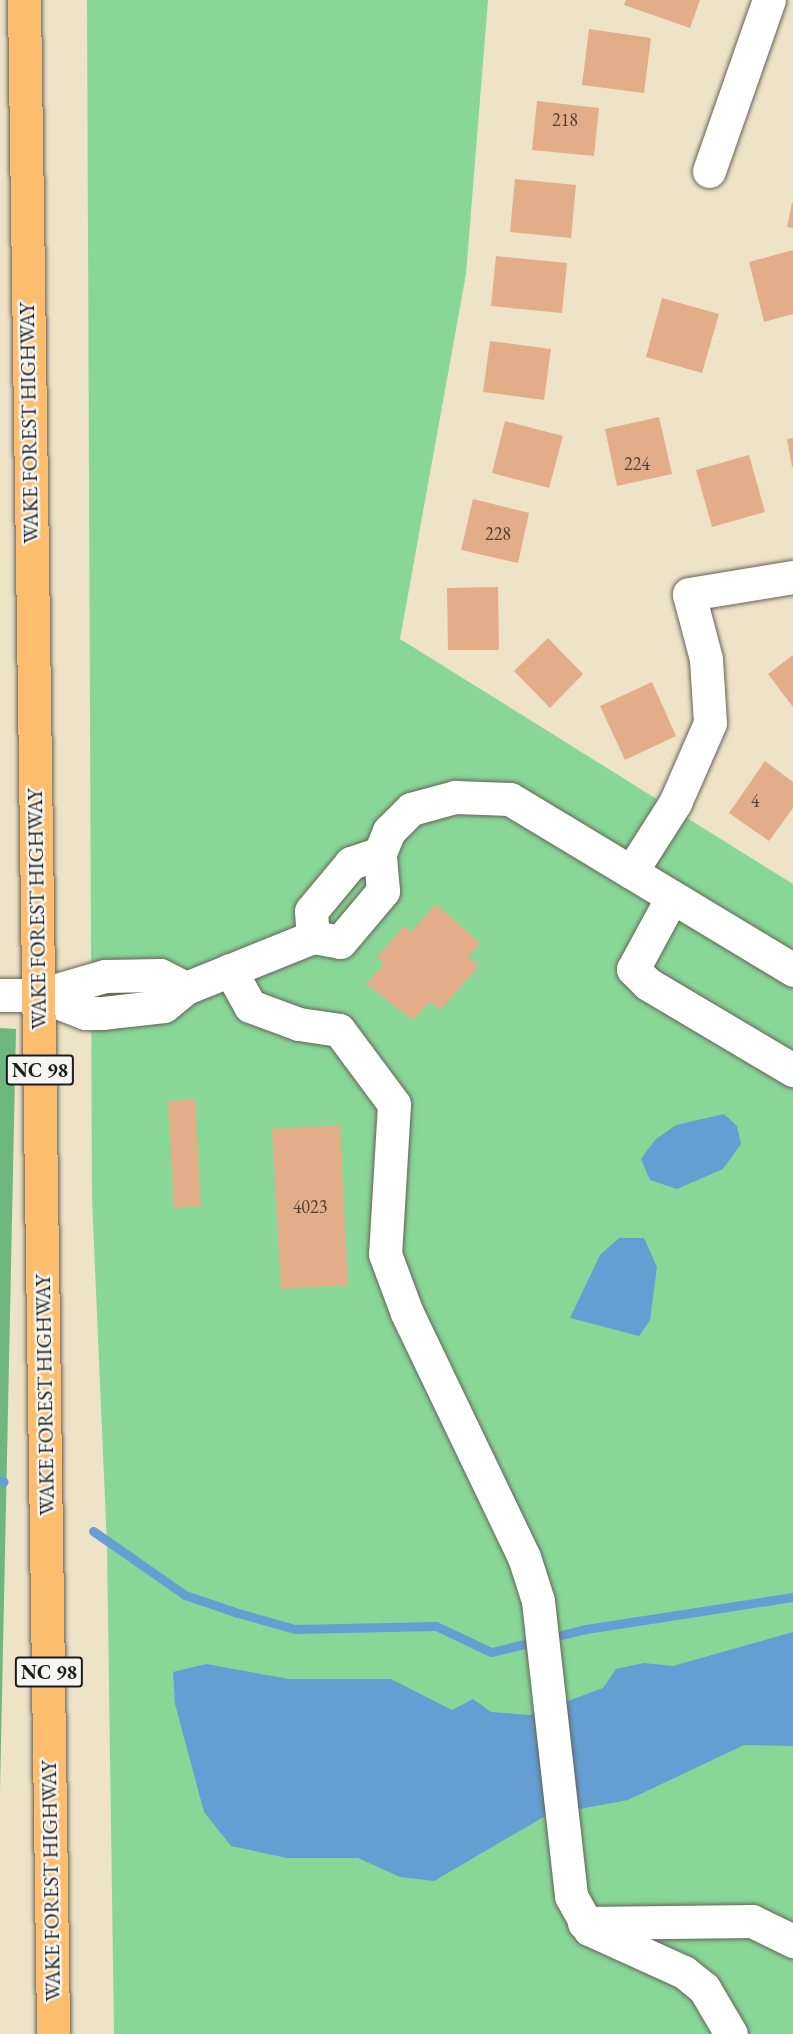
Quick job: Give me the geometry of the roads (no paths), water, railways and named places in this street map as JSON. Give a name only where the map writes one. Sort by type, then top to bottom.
[{"type":"highway","name":"WAKE FOREST HIGHWAY","points":[[24,0],[52,2034]]},
{"type":"street","points":[[710,171],[769,0]]},
{"type":"street","points":[[631,872],[675,803],[710,723],[706,659],[689,594],[793,577]]},
{"type":"street","points":[[0,995],[39,995],[85,1013],[164,1006],[186,988],[313,937],[340,942],[383,891],[380,853],[389,831],[411,809],[487,795],[510,799],[793,970]]},
{"type":"street","points":[[672,897],[634,960],[638,976],[793,1070]]},
{"type":"street","points":[[230,969],[250,1006],[299,1024],[339,1030],[394,1104],[386,1254],[407,1313],[524,1557],[541,1619],[568,1849],[571,1896],[584,1923],[634,1954],[684,1972],[704,1988],[731,2034]]},
{"type":"street","points":[[584,1923],[752,1921],[793,1941]]},
{"type":"water","points":[[724,1114],[737,1126],[741,1144],[723,1169],[677,1189],[650,1180],[641,1159],[655,1140],[676,1125]]},
{"type":"water","points":[[619,1238],[644,1238],[657,1267],[650,1320],[639,1336],[570,1318],[600,1255]]},
{"type":"water","points":[[793,1632],[793,1746],[744,1745],[628,1800],[547,1815],[434,1881],[400,1877],[358,1858],[287,1858],[231,1846],[204,1812],[175,1704],[173,1672],[206,1664],[289,1679],[391,1679],[452,1710],[473,1699],[491,1712],[530,1715],[603,1688],[616,1669],[644,1663],[673,1666]]},
{"type":"waterway","points":[[0,1480],[4,1482]]},
{"type":"waterway","points":[[93,1531],[185,1595],[238,1613],[295,1629],[436,1626],[491,1652],[586,1629],[793,1597]]}]
